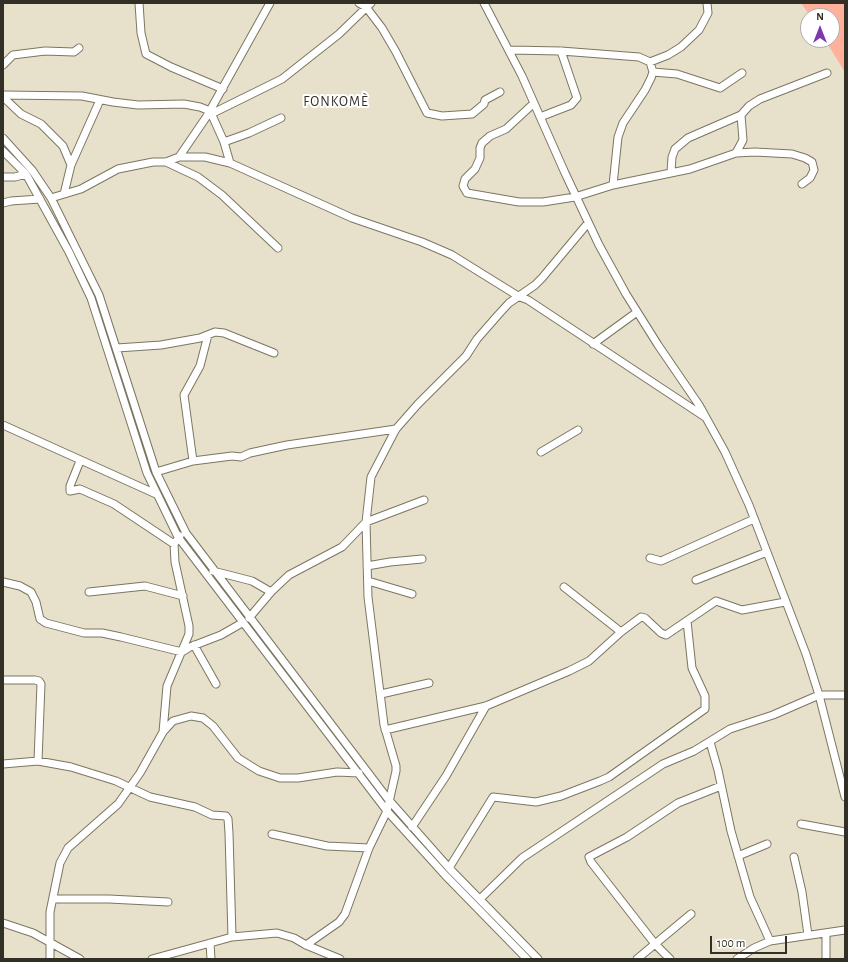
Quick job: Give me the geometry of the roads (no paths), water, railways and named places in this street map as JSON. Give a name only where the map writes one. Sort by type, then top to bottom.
[{"type":"street","points":[[139,3],[141,34],[146,54],[171,67],[223,89]]},
{"type":"street","points":[[179,158],[209,113],[270,3]]},
{"type":"street","points":[[359,3],[368,5],[396,52],[428,113],[442,116],[472,114],[484,104],[485,100],[500,92]]},
{"type":"street","points":[[484,3],[510,50],[533,104],[598,245],[637,312],[707,418],[725,452],[754,519],[806,654],[819,696],[845,797]]},
{"type":"street","points":[[510,50],[562,50],[639,58],[650,62],[668,55],[699,30],[708,13],[707,3]]},
{"type":"street","points":[[209,113],[282,79],[339,34],[368,5]]},
{"type":"street","points":[[3,64],[13,55],[45,51],[74,52],[79,48]]},
{"type":"street","points":[[540,117],[571,105],[578,98],[562,50]]},
{"type":"street","points":[[613,186],[618,137],[623,123],[645,90],[653,72],[650,62]]},
{"type":"street","points":[[653,72],[677,74],[720,88],[742,73]]},
{"type":"street","points":[[671,172],[672,158],[678,144],[688,138],[741,115],[749,106],[760,99],[827,73]]},
{"type":"street","points":[[3,96],[82,96],[138,105],[192,105],[209,113],[224,142],[230,163]]},
{"type":"street","points":[[3,96],[21,114],[41,124],[63,146],[71,165]]},
{"type":"street","points":[[64,194],[71,165],[100,100]]},
{"type":"street","points":[[533,104],[506,129],[490,136],[482,143],[480,148],[480,158],[475,168],[465,179],[463,186],[467,193],[518,202],[543,202],[575,197],[613,186],[690,169],[736,153],[752,152],[792,154],[806,158],[812,162],[814,170],[810,178],[802,184]]},
{"type":"street","points":[[741,115],[743,140],[752,152]]},
{"type":"street","points":[[224,142],[249,133],[281,118]]},
{"type":"street","points":[[3,138],[24,160],[51,198],[98,295],[117,348],[156,472],[186,533],[213,571],[388,799],[449,868],[538,959]]},
{"type":"street","points":[[736,153],[743,140]]},
{"type":"street","points":[[3,150],[26,174],[69,252],[91,298],[147,473],[178,537],[242,623],[387,811],[445,875],[527,959]]},
{"type":"street","points":[[51,198],[80,188],[118,169],[153,162],[166,162],[179,158],[205,157],[230,163],[352,218],[422,242],[452,255],[518,296],[528,300],[707,418]]},
{"type":"street","points":[[166,162],[198,177],[222,195],[278,248]]},
{"type":"street","points":[[3,176],[15,177],[26,174]]},
{"type":"street","points":[[3,203],[40,199]]},
{"type":"street","points":[[306,945],[339,922],[345,914],[369,848],[387,811],[388,799],[396,766],[385,730],[375,654],[368,581],[366,522],[371,477],[396,429],[418,404],[466,356],[477,338],[498,315],[518,296],[535,285],[542,278],[588,223]]},
{"type":"street","points":[[594,344],[637,312]]},
{"type":"street","points":[[117,348],[161,345],[208,335],[215,332],[224,333],[274,352]]},
{"type":"street","points":[[194,461],[184,395],[200,366],[208,335]]},
{"type":"street","points":[[4,427],[156,494]]},
{"type":"street","points":[[156,472],[194,461],[232,456],[241,457],[250,453],[287,445],[396,429]]},
{"type":"street","points":[[541,452],[578,430]]},
{"type":"street","points":[[80,461],[70,486],[70,491],[80,489],[114,504],[174,544]]},
{"type":"street","points":[[249,618],[271,592],[289,575],[342,547],[366,522],[424,500]]},
{"type":"street","points":[[650,558],[660,560],[754,519]]},
{"type":"street","points":[[163,732],[166,686],[188,639],[189,626],[175,562],[174,544],[178,537],[186,533]]},
{"type":"street","points":[[696,580],[767,552]]},
{"type":"street","points":[[367,566],[390,562],[422,560]]},
{"type":"street","points":[[213,571],[252,581],[271,592]]},
{"type":"street","points":[[368,581],[412,594]]},
{"type":"street","points":[[3,582],[20,586],[30,592],[36,602],[40,619],[46,623],[84,633],[109,634],[182,652],[194,645],[221,635],[242,623]]},
{"type":"street","points":[[89,592],[145,586],[183,596]]},
{"type":"street","points":[[564,587],[621,632]]},
{"type":"street","points":[[385,730],[486,706],[589,661],[621,632],[641,617],[645,618],[663,635],[666,635],[716,602],[742,610],[785,602]]},
{"type":"street","points":[[449,868],[493,797],[536,802],[561,796],[600,781],[609,777],[705,709],[705,696],[692,668],[687,621]]},
{"type":"street","points":[[194,645],[216,684]]},
{"type":"street","points":[[3,680],[34,680],[39,681],[41,684],[38,761]]},
{"type":"street","points":[[381,694],[429,683]]},
{"type":"street","points":[[480,899],[522,858],[663,764],[694,751],[730,729],[773,715],[819,696],[845,695]]},
{"type":"street","points":[[412,827],[446,776],[486,706]]},
{"type":"street","points":[[50,959],[49,923],[60,863],[68,848],[110,812],[140,773],[163,732],[173,721],[191,716],[203,718],[213,726],[238,758],[269,775],[280,778],[298,778],[325,773],[359,773]]},
{"type":"street","points":[[710,742],[738,856],[750,897],[770,941]]},
{"type":"street","points":[[3,764],[38,761],[71,767],[116,781],[161,801],[195,807],[212,815],[226,816],[228,819],[229,833],[232,937]]},
{"type":"street","points":[[670,959],[655,944],[591,862],[589,857],[627,837],[678,803],[721,786]]},
{"type":"street","points":[[802,824],[845,832]]},
{"type":"street","points":[[272,834],[327,846],[369,848]]},
{"type":"street","points":[[738,856],[767,844]]},
{"type":"street","points":[[794,857],[802,892],[808,935]]},
{"type":"street","points":[[53,899],[109,899],[168,902]]},
{"type":"street","points":[[637,959],[691,914]]},
{"type":"street","points":[[3,923],[33,933],[80,959]]},
{"type":"street","points":[[738,959],[754,948],[770,941],[808,935],[826,934],[845,930]]},
{"type":"street","points":[[152,959],[170,956],[232,937],[277,933],[294,938],[306,945],[340,959]]},
{"type":"street","points":[[826,934],[826,959]]},
{"type":"street","points":[[210,943],[210,959]]},
{"type":"district","name":"FONKOMÈ","points":[[336,102]]}]
